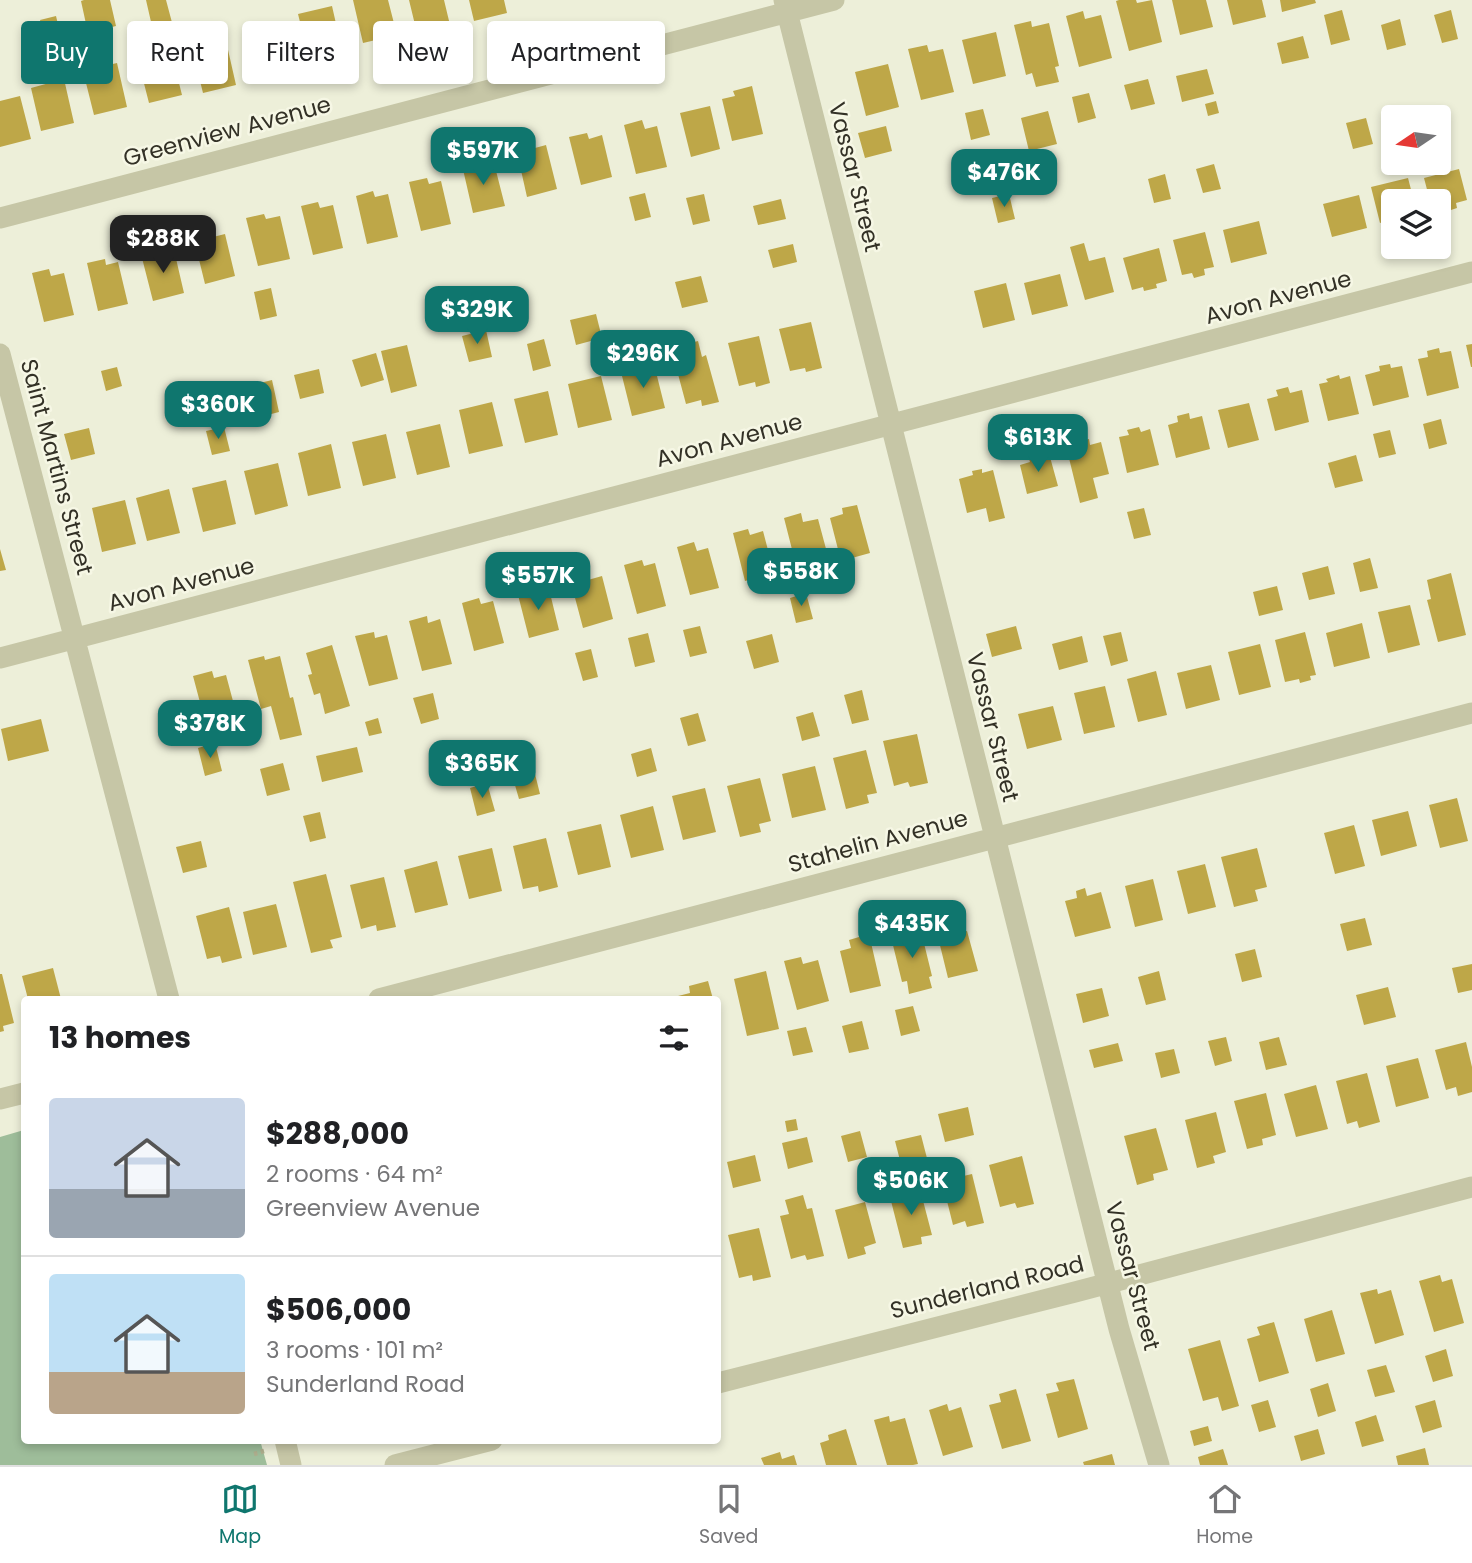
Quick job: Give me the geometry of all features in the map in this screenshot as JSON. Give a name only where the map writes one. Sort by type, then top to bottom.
[{"type":"street","name":"Greenview Avenue","points":[[0,218],[785,6],[834,0]]},
{"type":"street","name":"Vassar Street","points":[[785,6],[1119,1329],[1159,1465]]},
{"type":"street","name":"Avon Avenue","points":[[0,658],[1472,272]]},
{"type":"street","name":"Saint Martins Street","points":[[0,354],[168,996]]},
{"type":"street","name":"Stahelin Avenue","points":[[390,996],[1472,713]]},
{"type":"street","points":[[0,1099],[21,1094]]},
{"type":"street","name":"Sunderland Road","points":[[721,1382],[1472,1187]]},
{"type":"street","points":[[286,1444],[291,1465]]},
{"type":"street","points":[[395,1465],[476,1444]]},
{"type":"path","points":[[254,1454],[265,1451]]},
{"type":"green space","points":[[21,1131],[21,1444],[261,1444],[267,1465],[0,1465],[0,1137]]},
{"type":"building","points":[[110,0],[116,26],[113,27],[113,21],[85,21],[81,1]]},
{"type":"building","points":[[146,0],[166,0],[172,21],[151,21]]},
{"type":"building","points":[[353,0],[388,0],[393,21],[373,21],[373,41],[363,43]]},
{"type":"building","points":[[409,0],[444,0],[449,21],[414,21]]},
{"type":"building","points":[[469,0],[504,0],[507,13],[474,21]]},
{"type":"building","points":[[1136,0],[1137,3],[1152,0],[1162,42],[1129,51],[1116,1]]},
{"type":"building","points":[[1172,0],[1206,0],[1213,27],[1180,35]]},
{"type":"building","points":[[1227,0],[1262,0],[1266,17],[1233,25]]},
{"type":"building","points":[[1280,0],[1315,0],[1316,3],[1282,12]]},
{"type":"building","points":[[332,6],[335,21],[300,21],[298,14]]},
{"type":"building","points":[[1342,10],[1350,40],[1331,45],[1324,15]]},
{"type":"building","points":[[1451,10],[1458,39],[1442,43],[1434,15]]},
{"type":"building","points":[[1083,11],[1085,19],[1101,15],[1112,58],[1079,67],[1066,16]]},
{"type":"building","points":[[56,16],[57,21],[40,21]]},
{"type":"building","points":[[1400,19],[1406,45],[1387,50],[1381,25]]},
{"type":"building","points":[[1031,21],[1032,27],[1049,23],[1059,66],[1055,67],[1059,82],[1036,87],[1032,73],[1026,75],[1014,25]]},
{"type":"building","points":[[996,32],[1006,76],[973,84],[962,40]]},
{"type":"building","points":[[1303,36],[1309,58],[1282,64],[1277,43]]},
{"type":"building","points":[[927,45],[929,52],[943,49],[954,92],[921,100],[908,49]]},
{"type":"building","points":[[228,50],[236,85],[203,93],[201,84],[228,84]]},
{"type":"building","points":[[117,63],[127,107],[94,115],[86,84],[113,84],[113,64]]},
{"type":"building","points":[[888,64],[899,107],[866,116],[855,72]]},
{"type":"building","points":[[1207,69],[1214,94],[1182,102],[1176,76]]},
{"type":"building","points":[[1148,79],[1155,104],[1131,110],[1124,85]]},
{"type":"building","points":[[46,84],[65,84],[74,123],[41,131],[31,88]]},
{"type":"building","points":[[144,84],[179,84],[182,95],[149,103]]},
{"type":"building","points":[[752,86],[763,134],[732,141],[722,99],[735,96],[733,91]]},
{"type":"building","points":[[1089,93],[1096,118],[1078,123],[1072,97]]},
{"type":"building","points":[[20,96],[31,139],[0,147],[0,101]]},
{"type":"building","points":[[1216,101],[1219,113],[1208,116],[1205,104]]},
{"type":"building","points":[[710,106],[720,149],[691,157],[680,113]]},
{"type":"building","points":[[983,109],[990,135],[971,140],[965,113]]},
{"type":"building","points":[[1048,111],[1057,144],[1029,151],[1021,118]]},
{"type":"building","points":[[1366,118],[1373,144],[1353,149],[1346,123]]},
{"type":"building","points":[[642,120],[645,129],[657,126],[667,167],[636,174],[624,125]]},
{"type":"building","points":[[886,126],[892,151],[865,158],[858,133]]},
{"type":"building","points":[[587,133],[589,139],[602,135],[612,177],[581,185],[569,137]]},
{"type":"building","points":[[534,143],[535,148],[546,145],[557,189],[527,197],[516,148]]},
{"type":"building","points":[[480,161],[481,166],[494,163],[505,206],[473,213],[462,165]]},
{"type":"building","points":[[1214,164],[1221,189],[1203,193],[1196,169]]},
{"type":"building","points":[[1459,169],[1467,200],[1456,203],[1457,208],[1451,210],[1451,189],[1427,189],[1424,178],[1451,175],[1451,171]]},
{"type":"building","points":[[1165,174],[1171,199],[1154,203],[1148,179]]},
{"type":"building","points":[[427,178],[429,184],[441,181],[451,224],[421,231],[409,182]]},
{"type":"building","points":[[1408,178],[1411,189],[1381,189],[1380,223],[1371,187]]},
{"type":"building","points":[[373,191],[375,197],[388,194],[398,237],[367,244],[356,196]]},
{"type":"building","points":[[645,193],[651,217],[635,221],[629,197]]},
{"type":"building","points":[[704,194],[710,221],[693,225],[686,198]]},
{"type":"building","points":[[1009,194],[1015,219],[998,223],[992,198]]},
{"type":"building","points":[[1359,195],[1367,228],[1332,237],[1323,204]]},
{"type":"building","points":[[781,199],[786,219],[758,225],[753,206]]},
{"type":"building","points":[[318,202],[320,208],[333,205],[343,248],[313,255],[301,206]]},
{"type":"building","points":[[264,214],[266,219],[280,216],[290,259],[258,266],[246,218]]},
{"type":"building","points":[[1259,221],[1267,254],[1231,263],[1223,230]]},
{"type":"building","points":[[211,230],[213,237],[225,234],[235,276],[205,284],[193,235]]},
{"type":"building","points":[[1205,232],[1214,267],[1204,269],[1205,275],[1194,278],[1192,273],[1182,275],[1173,240]]},
{"type":"building","points":[[1084,243],[1089,261],[1105,257],[1114,292],[1085,300],[1070,247]]},
{"type":"building","points":[[793,244],[797,262],[773,268],[768,250]]},
{"type":"building","points":[[1159,248],[1167,281],[1156,284],[1157,288],[1144,291],[1143,287],[1132,290],[1123,258]]},
{"type":"building","points":[[174,250],[184,293],[153,301],[142,258]]},
{"type":"building","points":[[105,259],[106,265],[118,262],[128,304],[98,311],[87,263]]},
{"type":"building","points":[[49,269],[51,276],[64,273],[74,315],[44,322],[32,273]]},
{"type":"building","points":[[1060,274],[1068,306],[1032,315],[1024,283]]},
{"type":"building","points":[[701,276],[708,302],[682,308],[675,282]]},
{"type":"building","points":[[1006,283],[1015,320],[983,328],[974,291]]},
{"type":"building","points":[[271,288],[277,316],[260,320],[254,292]]},
{"type":"building","points":[[596,314],[602,338],[576,345],[570,320]]},
{"type":"building","points":[[811,322],[822,368],[806,372],[805,368],[790,371],[779,329]]},
{"type":"building","points":[[486,330],[492,357],[469,362],[462,336]]},
{"type":"building","points":[[759,336],[770,383],[756,387],[755,382],[739,386],[728,343]]},
{"type":"building","points":[[544,339],[551,366],[533,371],[527,344]]},
{"type":"building","points":[[698,341],[702,357],[706,355],[719,402],[702,406],[701,400],[686,404],[671,348]]},
{"type":"building","points":[[1472,344],[1472,367],[1471,367],[1466,345]]},
{"type":"building","points":[[407,345],[417,386],[391,393],[381,351]]},
{"type":"building","points":[[1439,348],[1440,353],[1451,351],[1459,388],[1427,396],[1418,359],[1428,357],[1427,351]]},
{"type":"building","points":[[376,353],[384,380],[361,387],[352,360]]},
{"type":"building","points":[[654,364],[665,408],[632,416],[621,372]]},
{"type":"building","points":[[1390,364],[1391,368],[1402,366],[1409,397],[1373,406],[1365,375],[1380,371],[1379,366]]},
{"type":"building","points":[[117,367],[122,386],[106,391],[101,371]]},
{"type":"building","points":[[319,369],[324,393],[300,399],[294,375]]},
{"type":"building","points":[[1339,375],[1340,379],[1350,376],[1359,414],[1328,421],[1319,384]]},
{"type":"building","points":[[601,376],[612,420],[578,428],[568,384]]},
{"type":"building","points":[[272,380],[279,412],[256,418],[248,386]]},
{"type":"building","points":[[1288,387],[1290,393],[1302,390],[1309,422],[1275,431],[1267,399],[1278,396],[1276,390]]},
{"type":"building","points":[[548,391],[558,435],[525,443],[514,399]]},
{"type":"building","points":[[492,402],[503,446],[469,454],[459,410]]},
{"type":"building","points":[[1249,403],[1259,440],[1228,448],[1218,410]]},
{"type":"building","points":[[1189,413],[1190,419],[1202,416],[1210,449],[1176,458],[1168,425],[1178,422],[1177,416]]},
{"type":"building","points":[[1441,419],[1447,444],[1429,449],[1423,424]]},
{"type":"building","points":[[440,424],[450,467],[417,475],[406,432]]},
{"type":"building","points":[[224,427],[230,451],[212,455],[206,431]]},
{"type":"building","points":[[1139,427],[1141,432],[1150,429],[1159,465],[1127,473],[1119,437],[1129,435],[1127,430]]},
{"type":"building","points":[[89,428],[95,454],[71,460],[64,434]]},
{"type":"building","points":[[1390,430],[1396,454],[1379,458],[1373,434]]},
{"type":"building","points":[[386,434],[396,478],[363,486],[352,442]]},
{"type":"building","points":[[1089,439],[1090,445],[1101,442],[1109,474],[1093,478],[1098,498],[1080,503],[1067,450],[1079,448],[1077,442]]},
{"type":"building","points":[[331,444],[341,488],[308,496],[298,453]]},
{"type":"building","points":[[1041,453],[1043,459],[1050,457],[1058,486],[1027,494],[1020,465],[1030,462],[1028,456]]},
{"type":"building","points":[[1356,455],[1363,481],[1335,488],[1328,463]]},
{"type":"building","points":[[278,463],[288,506],[255,515],[244,471]]},
{"type":"building","points":[[982,469],[982,473],[993,470],[1005,518],[989,522],[986,508],[967,513],[959,479],[973,475],[972,471]]},
{"type":"building","points":[[226,480],[236,524],[203,532],[192,488]]},
{"type":"building","points":[[169,489],[180,533],[147,541],[136,498]]},
{"type":"building","points":[[125,500],[136,544],[102,552],[92,508]]},
{"type":"building","points":[[857,505],[870,553],[841,561],[830,518],[843,514],[842,508]]},
{"type":"building","points":[[1144,508],[1151,535],[1134,539],[1127,512]]},
{"type":"building","points":[[801,513],[803,522],[818,519],[829,560],[797,569],[784,518]]},
{"type":"building","points":[[748,529],[750,535],[763,531],[774,573],[745,581],[733,533]]},
{"type":"building","points":[[694,542],[697,551],[708,548],[719,588],[690,595],[677,547]]},
{"type":"building","points":[[0,549],[6,570],[0,571]]},
{"type":"building","points":[[1370,558],[1378,588],[1360,592],[1353,563]]},
{"type":"building","points":[[642,560],[644,566],[655,563],[666,606],[637,614],[624,565]]},
{"type":"building","points":[[1328,566],[1335,594],[1309,600],[1302,573]]},
{"type":"building","points":[[1451,573],[1466,635],[1438,642],[1427,600],[1431,599],[1427,580]]},
{"type":"building","points":[[587,575],[588,580],[602,576],[613,619],[583,628],[570,579]]},
{"type":"building","points":[[533,586],[535,592],[549,589],[559,630],[529,638],[517,591]]},
{"type":"building","points":[[1277,586],[1283,610],[1259,616],[1253,592]]},
{"type":"building","points":[[806,593],[813,619],[796,623],[790,598]]},
{"type":"building","points":[[479,598],[481,604],[493,601],[504,643],[474,651],[462,603]]},
{"type":"building","points":[[1410,605],[1420,645],[1388,653],[1378,612]]},
{"type":"building","points":[[427,616],[428,623],[440,619],[452,664],[422,671],[409,621]]},
{"type":"building","points":[[1362,623],[1370,658],[1334,667],[1326,633]]},
{"type":"building","points":[[700,626],[707,653],[690,657],[683,630]]},
{"type":"building","points":[[1016,626],[1022,649],[992,657],[986,634]]},
{"type":"building","points":[[374,632],[375,638],[387,635],[398,679],[369,686],[355,636]]},
{"type":"building","points":[[1121,632],[1128,661],[1111,666],[1103,636]]},
{"type":"building","points":[[1305,632],[1316,675],[1310,676],[1311,680],[1300,683],[1299,679],[1285,682],[1275,640]]},
{"type":"building","points":[[648,633],[655,662],[635,667],[628,638]]},
{"type":"building","points":[[772,634],[779,662],[754,669],[746,641]]},
{"type":"building","points":[[1082,636],[1088,662],[1059,670],[1052,644]]},
{"type":"building","points":[[1260,644],[1271,687],[1239,695],[1228,652]]},
{"type":"building","points":[[332,645],[350,706],[325,714],[320,693],[314,695],[308,675],[312,674],[306,653]]},
{"type":"building","points":[[591,649],[598,677],[583,681],[575,653]]},
{"type":"building","points":[[264,656],[265,660],[280,656],[302,735],[280,740],[271,706],[261,709],[248,660]]},
{"type":"building","points":[[1211,665],[1220,700],[1186,709],[1177,673]]},
{"type":"building","points":[[212,671],[214,678],[226,675],[237,716],[206,725],[193,676]]},
{"type":"building","points":[[1156,671],[1167,715],[1138,722],[1127,679]]},
{"type":"building","points":[[1105,686],[1115,727],[1084,734],[1074,693]]},
{"type":"building","points":[[862,690],[869,720],[852,724],[844,695]]},
{"type":"building","points":[[433,693],[439,719],[421,724],[413,698]]},
{"type":"building","points":[[1053,706],[1062,740],[1027,749],[1018,714]]},
{"type":"building","points":[[813,712],[820,736],[802,741],[796,717]]},
{"type":"building","points":[[698,713],[706,741],[688,746],[680,718]]},
{"type":"building","points":[[378,718],[382,733],[369,736],[365,722]]},
{"type":"building","points":[[41,719],[49,751],[8,761],[1,729]]},
{"type":"building","points":[[917,734],[928,783],[910,787],[908,782],[894,786],[883,741]]},
{"type":"building","points":[[215,743],[222,771],[205,776],[198,748]]},
{"type":"building","points":[[357,747],[363,772],[322,782],[316,756]]},
{"type":"building","points":[[651,748],[657,771],[637,777],[631,754]]},
{"type":"building","points":[[866,750],[877,793],[867,795],[869,803],[846,809],[833,758]]},
{"type":"building","points":[[532,762],[540,794],[519,799],[510,768]]},
{"type":"building","points":[[283,763],[290,790],[267,796],[260,769]]},
{"type":"building","points":[[815,766],[826,810],[792,818],[782,774]]},
{"type":"building","points":[[760,778],[771,821],[759,824],[761,832],[740,837],[727,786]]},
{"type":"building","points":[[487,783],[495,811],[477,816],[470,788]]},
{"type":"building","points":[[705,788],[716,832],[683,840],[672,796]]},
{"type":"building","points":[[1457,798],[1468,841],[1440,848],[1429,805]]},
{"type":"building","points":[[653,806],[664,850],[631,858],[620,815]]},
{"type":"building","points":[[1408,811],[1417,846],[1381,856],[1372,820]]},
{"type":"building","points":[[320,812],[326,838],[310,842],[303,816]]},
{"type":"building","points":[[601,824],[611,867],[578,875],[567,832]]},
{"type":"building","points":[[1354,825],[1365,866],[1335,874],[1324,833]]},
{"type":"building","points":[[546,838],[558,887],[539,892],[538,886],[523,889],[513,846]]},
{"type":"building","points":[[201,841],[207,867],[183,873],[176,847]]},
{"type":"building","points":[[492,848],[502,891],[469,899],[458,856]]},
{"type":"building","points":[[1257,848],[1267,887],[1255,890],[1258,901],[1234,907],[1221,857]]},
{"type":"building","points":[[437,861],[448,905],[415,913],[404,870]]},
{"type":"building","points":[[1205,864],[1216,907],[1188,914],[1177,871]]},
{"type":"building","points":[[326,874],[342,937],[330,940],[333,948],[311,953],[293,882]]},
{"type":"building","points":[[384,877],[396,927],[377,931],[376,925],[361,929],[350,885]]},
{"type":"building","points":[[1153,879],[1163,920],[1135,927],[1125,886]]},
{"type":"building","points":[[1085,888],[1087,896],[1101,892],[1111,928],[1075,937],[1065,901],[1077,898],[1076,891]]},
{"type":"building","points":[[276,904],[287,947],[253,955],[243,912]]},
{"type":"building","points":[[229,907],[242,958],[222,963],[220,956],[207,959],[196,916]]},
{"type":"building","points":[[1365,918],[1372,945],[1347,951],[1340,924]]},
{"type":"building","points":[[955,925],[957,933],[967,931],[978,971],[948,978],[936,929]]},
{"type":"building","points":[[907,929],[908,934],[921,931],[932,976],[929,977],[932,988],[909,994],[907,981],[902,982],[890,933]]},
{"type":"building","points":[[869,934],[881,986],[850,993],[840,951],[851,948],[849,940]]},
{"type":"building","points":[[1255,949],[1262,977],[1242,982],[1235,954]]},
{"type":"building","points":[[801,957],[803,964],[818,960],[829,1001],[797,1010],[784,961]]},
{"type":"building","points":[[1472,964],[1472,990],[1458,993],[1452,968]]},
{"type":"building","points":[[53,968],[60,996],[27,996],[22,976]]},
{"type":"building","points":[[766,971],[779,1029],[747,1036],[734,979]]},
{"type":"building","points":[[1159,971],[1166,1000],[1146,1005],[1138,977]]},
{"type":"building","points":[[0,974],[14,1023],[3,1026],[4,1031],[0,1032]]},
{"type":"building","points":[[708,981],[712,996],[678,996],[690,993],[689,986]]},
{"type":"building","points":[[1388,987],[1396,1017],[1364,1025],[1356,995]]},
{"type":"building","points":[[1102,988],[1109,1016],[1083,1023],[1076,994]]},
{"type":"building","points":[[913,1006],[920,1031],[901,1036],[895,1010]]},
{"type":"building","points":[[862,1021],[869,1049],[849,1053],[842,1026]]},
{"type":"building","points":[[806,1027],[813,1052],[793,1056],[787,1031]]},
{"type":"building","points":[[1226,1037],[1232,1061],[1215,1066],[1208,1041]]},
{"type":"building","points":[[1279,1037],[1287,1065],[1266,1070],[1259,1042]]},
{"type":"building","points":[[1466,1042],[1472,1067],[1472,1092],[1458,1096],[1456,1087],[1446,1090],[1435,1050]]},
{"type":"building","points":[[1118,1043],[1123,1061],[1094,1068],[1089,1050]]},
{"type":"building","points":[[1174,1049],[1180,1073],[1161,1078],[1155,1053]]},
{"type":"building","points":[[1418,1058],[1429,1098],[1396,1107],[1386,1066]]},
{"type":"building","points":[[1367,1073],[1380,1122],[1359,1128],[1357,1121],[1347,1124],[1336,1081]]},
{"type":"building","points":[[1316,1085],[1328,1129],[1296,1137],[1284,1094]]},
{"type":"building","points":[[1266,1093],[1276,1135],[1262,1139],[1263,1145],[1247,1149],[1234,1101]]},
{"type":"building","points":[[968,1107],[974,1135],[945,1142],[938,1114]]},
{"type":"building","points":[[1216,1112],[1226,1152],[1213,1156],[1215,1163],[1197,1168],[1185,1120]]},
{"type":"building","points":[[796,1119],[798,1130],[787,1132],[785,1121]]},
{"type":"building","points":[[1156,1128],[1168,1170],[1153,1174],[1154,1180],[1137,1185],[1124,1136]]},
{"type":"building","points":[[860,1131],[867,1157],[848,1162],[841,1136]]},
{"type":"building","points":[[921,1135],[929,1166],[903,1172],[895,1141]]},
{"type":"building","points":[[807,1137],[813,1162],[788,1169],[782,1143]]},
{"type":"building","points":[[755,1155],[761,1181],[733,1188],[727,1162]]},
{"type":"building","points":[[1022,1156],[1034,1204],[1017,1208],[1015,1203],[1000,1207],[989,1165]]},
{"type":"building","points":[[972,1174],[984,1223],[967,1227],[965,1221],[953,1225],[942,1181]]},
{"type":"building","points":[[911,1185],[913,1195],[921,1193],[932,1235],[921,1237],[922,1244],[903,1248],[891,1201],[901,1198],[898,1188]]},
{"type":"building","points":[[803,1195],[807,1209],[812,1208],[824,1256],[807,1260],[805,1255],[791,1259],[780,1216],[789,1214],[785,1200]]},
{"type":"building","points":[[865,1202],[876,1243],[864,1247],[866,1254],[848,1259],[835,1210]]},
{"type":"building","points":[[759,1228],[771,1277],[753,1281],[752,1275],[739,1278],[728,1235]]},
{"type":"building","points":[[1440,1275],[1442,1282],[1452,1279],[1464,1323],[1434,1332],[1419,1281]]},
{"type":"building","points":[[1377,1289],[1378,1294],[1391,1290],[1404,1335],[1375,1344],[1360,1293]]},
{"type":"building","points":[[1332,1310],[1345,1354],[1316,1362],[1304,1319]]},
{"type":"building","points":[[1274,1322],[1289,1373],[1259,1382],[1247,1339],[1260,1335],[1257,1327]]},
{"type":"building","points":[[1220,1340],[1239,1406],[1222,1411],[1218,1397],[1203,1401],[1188,1349]]},
{"type":"building","points":[[1446,1349],[1453,1376],[1433,1382],[1425,1356]]},
{"type":"building","points":[[1386,1365],[1395,1392],[1375,1397],[1367,1370]]},
{"type":"building","points":[[1074,1379],[1088,1429],[1058,1438],[1046,1394],[1059,1391],[1056,1383]]},
{"type":"building","points":[[1328,1383],[1336,1411],[1318,1417],[1310,1389]]},
{"type":"building","points":[[1016,1389],[1031,1441],[1002,1449],[989,1405],[1001,1402],[999,1394]]},
{"type":"building","points":[[1268,1400],[1276,1427],[1259,1432],[1251,1405]]},
{"type":"building","points":[[1435,1400],[1442,1427],[1423,1433],[1415,1406]]},
{"type":"building","points":[[947,1404],[949,1411],[961,1407],[973,1447],[943,1456],[929,1410]]},
{"type":"building","points":[[1376,1415],[1384,1441],[1362,1447],[1355,1422]]},
{"type":"building","points":[[889,1416],[890,1422],[905,1418],[918,1464],[887,1465],[874,1420]]},
{"type":"building","points":[[1208,1426],[1212,1441],[1194,1446],[1190,1431]]},
{"type":"building","points":[[846,1429],[857,1465],[826,1465],[820,1443],[829,1440],[828,1435]]},
{"type":"building","points":[[1318,1429],[1325,1454],[1301,1461],[1294,1436]]},
{"type":"building","points":[[1425,1448],[1429,1465],[1398,1465],[1396,1456]]},
{"type":"building","points":[[1223,1449],[1228,1465],[1200,1465],[1198,1457]]},
{"type":"building","points":[[780,1452],[782,1459],[794,1455],[797,1465],[764,1465],[761,1458]]},
{"type":"building","points":[[1112,1454],[1115,1465],[1084,1465],[1083,1462]]}]
